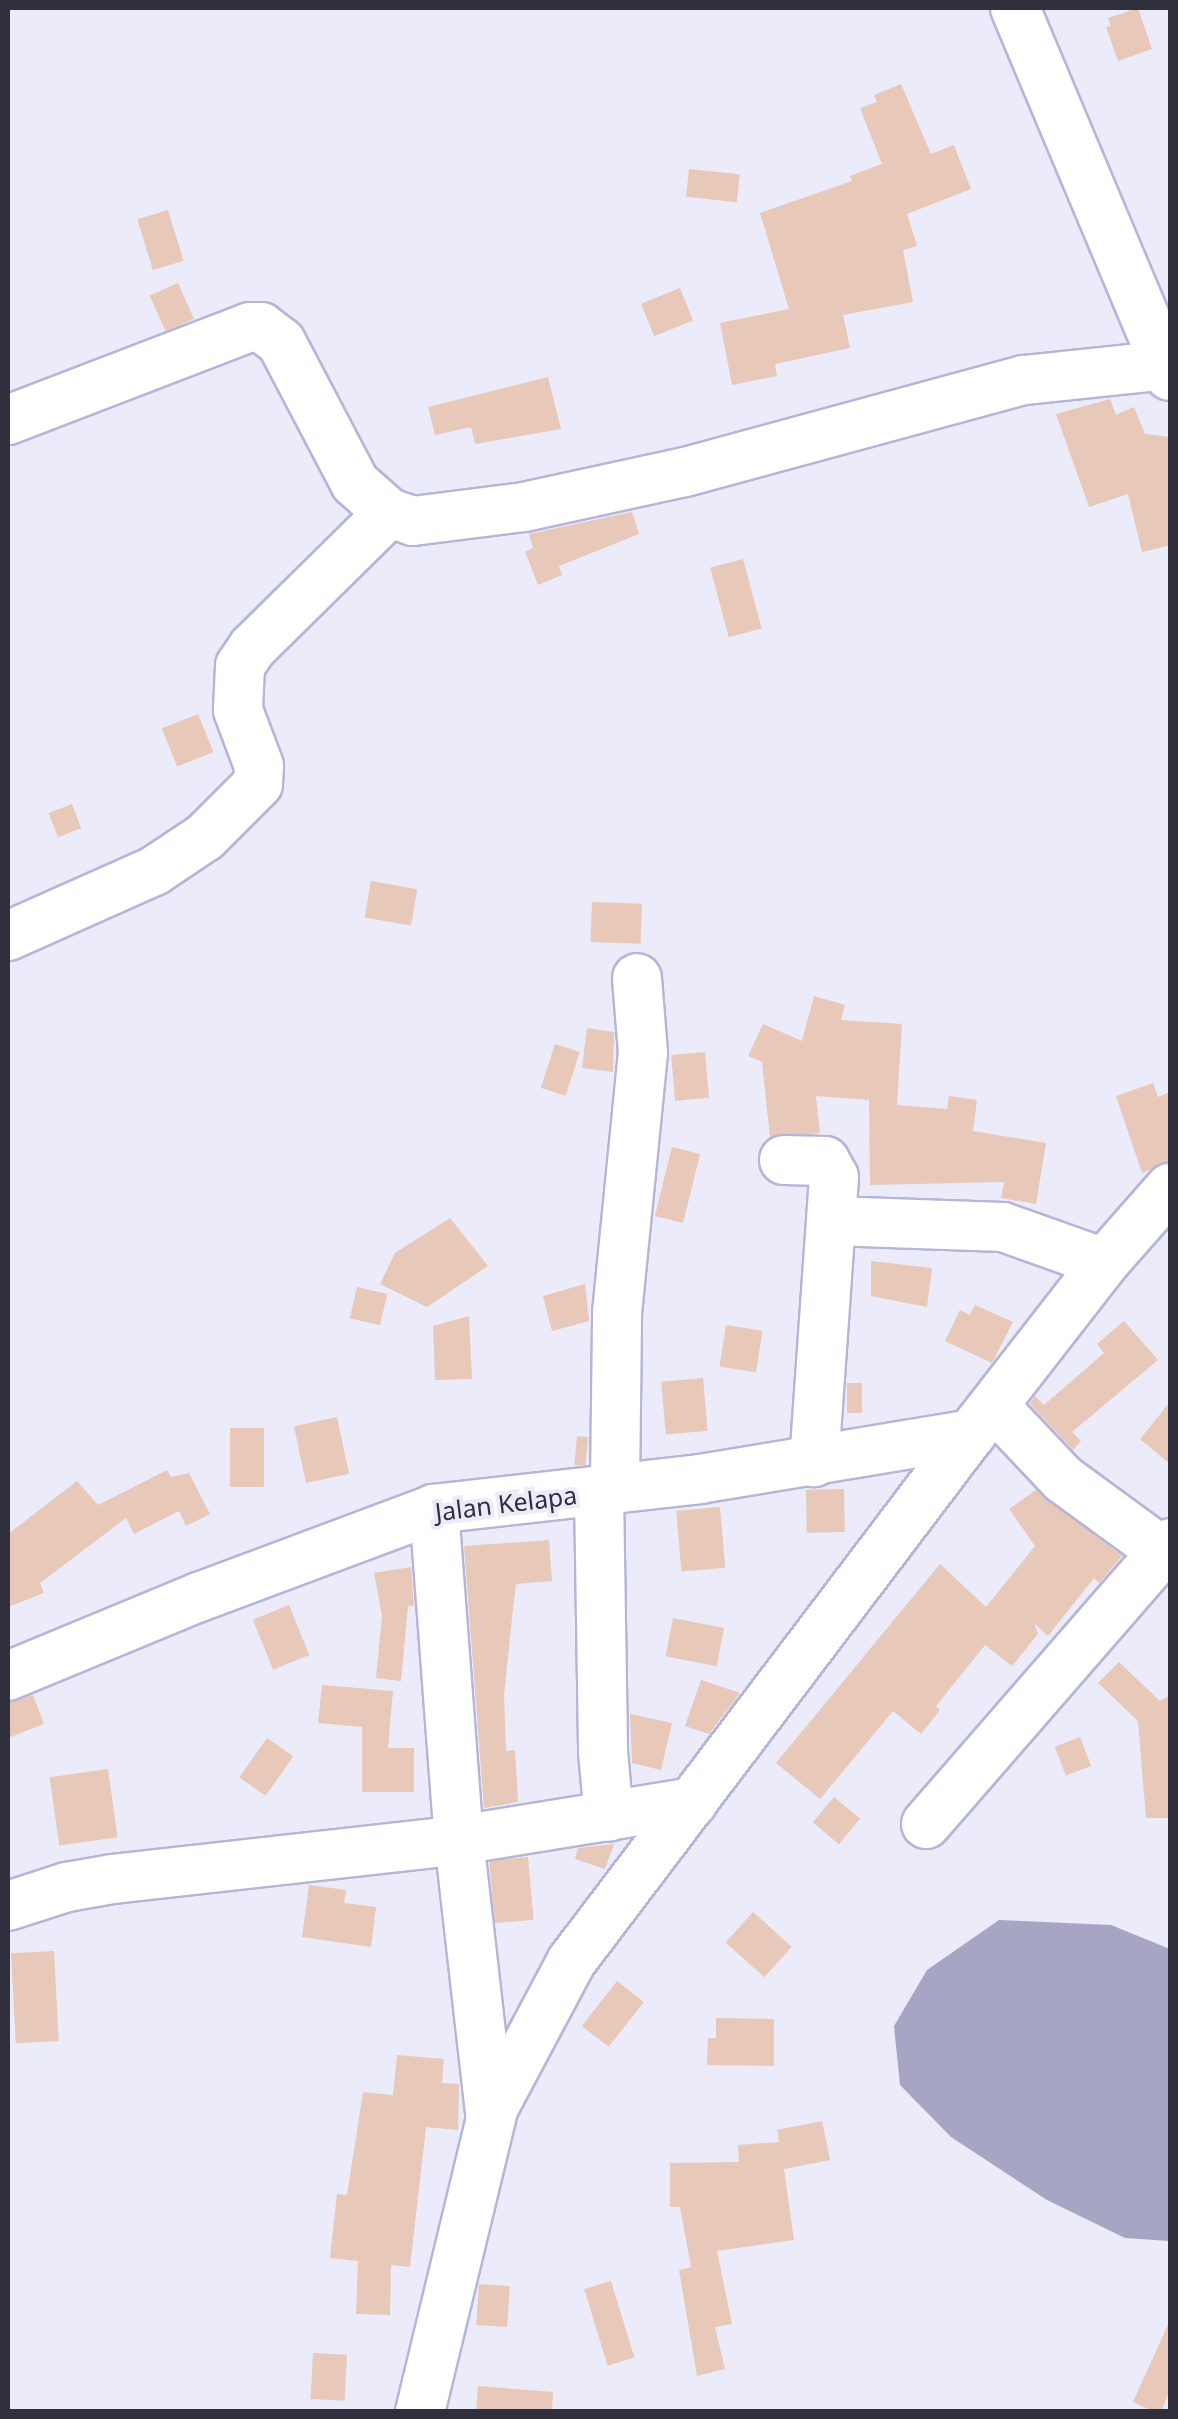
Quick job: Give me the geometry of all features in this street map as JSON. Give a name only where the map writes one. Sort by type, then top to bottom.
[{"type":"street","points":[[8,420],[250,327],[261,327],[281,342],[349,475],[389,513],[413,520],[524,507],[685,472],[1024,380],[1168,371],[1014,8]]},
{"type":"street","points":[[8,936],[154,871],[205,837],[258,784],[259,766],[238,710],[240,666],[253,646],[389,513]]},
{"type":"street","points":[[609,1816],[603,1752],[607,1489],[617,1313],[643,1053],[637,978]]},
{"type":"street","points":[[784,1160],[829,1163],[834,1177],[814,1462]]},
{"type":"street","points":[[420,2412],[491,2119],[571,1962],[982,1420],[1104,1263],[1170,1188]]},
{"type":"street","points":[[832,1220],[1003,1227],[1104,1263]]},
{"type":"street","points":[[926,1824],[1169,1549],[982,1420]]},
{"type":"street","name":"Jalan Kelapa","points":[[8,1676],[198,1597],[434,1509],[814,1462],[982,1420]]},
{"type":"street","points":[[434,1509],[459,1840],[491,2119]]},
{"type":"street","points":[[8,1906],[67,1887],[112,1880],[459,1840],[693,1802]]},
{"type":"water","points":[[999,1920],[1111,1925],[1170,1949],[1169,2241],[1125,2238],[1047,2200],[951,2137],[900,2085],[894,2026],[927,1970]]},
{"type":"building","points":[[1138,8],[1152,49],[1118,61],[1106,27],[1111,26],[1108,18]]},
{"type":"building","points":[[901,84],[931,154],[954,145],[971,189],[907,214],[917,246],[903,250],[913,302],[843,315],[850,348],[775,364],[777,376],[732,385],[720,323],[789,309],[760,213],[852,181],[850,176],[882,164],[860,108],[877,102],[874,95]]},
{"type":"building","points":[[689,169],[740,174],[737,202],[686,197]]},
{"type":"building","points":[[168,210],[183,261],[153,270],[137,219]]},
{"type":"building","points":[[178,283],[194,319],[166,331],[150,296]]},
{"type":"building","points":[[680,288],[693,320],[654,336],[641,304]]},
{"type":"building","points":[[548,377],[561,429],[475,444],[471,427],[435,435],[428,407]]},
{"type":"building","points":[[1110,399],[1116,415],[1134,407],[1145,434],[1170,437],[1170,545],[1142,552],[1128,494],[1089,507],[1056,414]]},
{"type":"building","points":[[632,512],[639,534],[559,566],[562,575],[538,585],[525,552],[533,548],[529,534]]},
{"type":"building","points":[[743,559],[762,629],[729,637],[710,568]]},
{"type":"building","points":[[198,714],[213,752],[177,767],[162,729]]},
{"type":"building","points":[[72,804],[81,828],[58,837],[49,813]]},
{"type":"building","points":[[371,881],[417,889],[411,926],[365,917]]},
{"type":"building","points":[[592,902],[642,904],[641,944],[591,942]]},
{"type":"building","points":[[814,996],[845,1005],[841,1020],[902,1024],[897,1105],[947,1109],[949,1096],[977,1100],[973,1131],[1046,1143],[1036,1204],[1001,1198],[1004,1182],[870,1185],[869,1100],[816,1096],[820,1133],[770,1137],[762,1062],[748,1056],[763,1024],[802,1041]]},
{"type":"building","points":[[587,1028],[614,1032],[613,1072],[582,1068]]},
{"type":"building","points":[[555,1044],[580,1052],[566,1096],[541,1088]]},
{"type":"building","points":[[705,1052],[709,1098],[675,1101],[671,1055]]},
{"type":"building","points":[[1153,1083],[1158,1097],[1170,1092],[1170,1161],[1142,1173],[1116,1096]]},
{"type":"building","points":[[672,1147],[700,1154],[683,1223],[655,1216]]},
{"type":"building","points":[[450,1218],[488,1266],[427,1307],[380,1284],[395,1253]]},
{"type":"building","points":[[871,1261],[932,1268],[927,1307],[871,1296]]},
{"type":"building","points":[[585,1284],[589,1321],[552,1331],[543,1296]]},
{"type":"building","points":[[357,1287],[387,1294],[380,1325],[350,1318]]},
{"type":"building","points":[[975,1305],[1013,1322],[992,1363],[945,1341],[960,1310],[970,1315]]},
{"type":"building","points":[[469,1316],[472,1379],[435,1380],[433,1326]]},
{"type":"building","points":[[1124,1321],[1158,1360],[1072,1432],[1081,1441],[1073,1450],[1030,1404],[1035,1396],[1044,1405],[1104,1353],[1097,1344]]},
{"type":"building","points":[[726,1325],[763,1331],[756,1372],[719,1366]]},
{"type":"building","points":[[703,1378],[708,1431],[666,1434],[661,1382]]},
{"type":"building","points":[[847,1383],[862,1383],[862,1413],[847,1413]]},
{"type":"building","points":[[1170,1402],[1170,1464],[1140,1439]]},
{"type":"building","points":[[337,1417],[349,1474],[306,1483],[294,1426]]},
{"type":"building","points":[[230,1428],[264,1428],[264,1487],[230,1487]]},
{"type":"building","points":[[577,1436],[588,1437],[585,1466],[574,1465]]},
{"type":"building","points":[[167,1470],[171,1477],[189,1473],[210,1514],[186,1526],[179,1511],[134,1534],[126,1518],[40,1583],[44,1593],[8,1607],[8,1534],[77,1481],[98,1505]]},
{"type":"building","points":[[844,1489],[845,1532],[807,1533],[806,1490]]},
{"type":"building","points":[[1036,1490],[1122,1556],[1099,1583],[1094,1578],[1048,1636],[1034,1623],[1038,1634],[1012,1666],[985,1645],[936,1706],[940,1710],[921,1734],[893,1711],[820,1799],[776,1763],[940,1564],[986,1607],[1035,1546],[1009,1509]]},
{"type":"building","points":[[720,1507],[725,1568],[681,1572],[676,1511]]},
{"type":"building","points":[[549,1540],[552,1581],[516,1584],[513,1609],[504,1695],[506,1751],[515,1750],[518,1802],[484,1808],[464,1546]]},
{"type":"building","points":[[411,1567],[414,1606],[408,1606],[401,1681],[376,1678],[382,1616],[374,1573]]},
{"type":"building","points":[[289,1605],[309,1655],[273,1670],[253,1620]]},
{"type":"building","points":[[673,1618],[724,1628],[717,1666],[666,1656]]},
{"type":"building","points":[[1119,1662],[1160,1701],[1170,1695],[1170,1818],[1146,1818],[1138,1721],[1098,1683]]},
{"type":"building","points":[[701,1680],[740,1693],[709,1734],[685,1726]]},
{"type":"building","points":[[322,1685],[393,1691],[388,1748],[414,1748],[414,1792],[362,1792],[362,1727],[318,1723]]},
{"type":"building","points":[[33,1695],[44,1724],[8,1738],[8,1703]]},
{"type":"building","points":[[630,1714],[672,1723],[661,1770],[632,1763]]},
{"type":"building","points":[[1080,1737],[1091,1766],[1066,1776],[1055,1747]]},
{"type":"building","points":[[267,1738],[293,1756],[266,1796],[239,1777]]},
{"type":"building","points":[[108,1769],[118,1837],[59,1846],[50,1777]]},
{"type":"building","points":[[834,1797],[860,1819],[839,1844],[813,1822]]},
{"type":"building","points":[[614,1844],[605,1869],[575,1859],[578,1848]]},
{"type":"building","points":[[528,1857],[533,1920],[495,1923],[489,1860]]},
{"type":"building","points":[[309,1885],[346,1890],[344,1903],[376,1907],[371,1947],[302,1937]]},
{"type":"building","points":[[753,1912],[792,1947],[764,1977],[726,1942]]},
{"type":"building","points":[[54,1951],[59,2041],[16,2043],[11,1953]]},
{"type":"building","points":[[617,1981],[644,2002],[609,2047],[582,2026]]},
{"type":"building","points":[[716,2018],[774,2019],[774,2066],[707,2065],[708,2038],[716,2038]]},
{"type":"building","points":[[397,2055],[444,2059],[442,2083],[459,2084],[458,2130],[426,2127],[410,2267],[391,2265],[390,2315],[356,2314],[358,2261],[330,2258],[337,2194],[347,2195],[363,2092],[393,2095]]},
{"type":"building","points":[[822,2121],[830,2160],[784,2169],[794,2240],[717,2251],[732,2324],[715,2327],[725,2369],[697,2376],[679,2270],[691,2267],[680,2207],[670,2207],[670,2163],[739,2162],[738,2145],[779,2142],[777,2130]]},
{"type":"building","points":[[611,2281],[634,2358],[608,2366],[584,2289]]},
{"type":"building","points":[[479,2284],[510,2286],[507,2327],[476,2325]]},
{"type":"building","points":[[1170,2320],[1170,2390],[1161,2412],[1155,2412],[1133,2402]]},
{"type":"building","points":[[313,2353],[347,2355],[345,2401],[311,2399]]},
{"type":"building","points":[[478,2386],[553,2392],[552,2412],[476,2412]]}]
